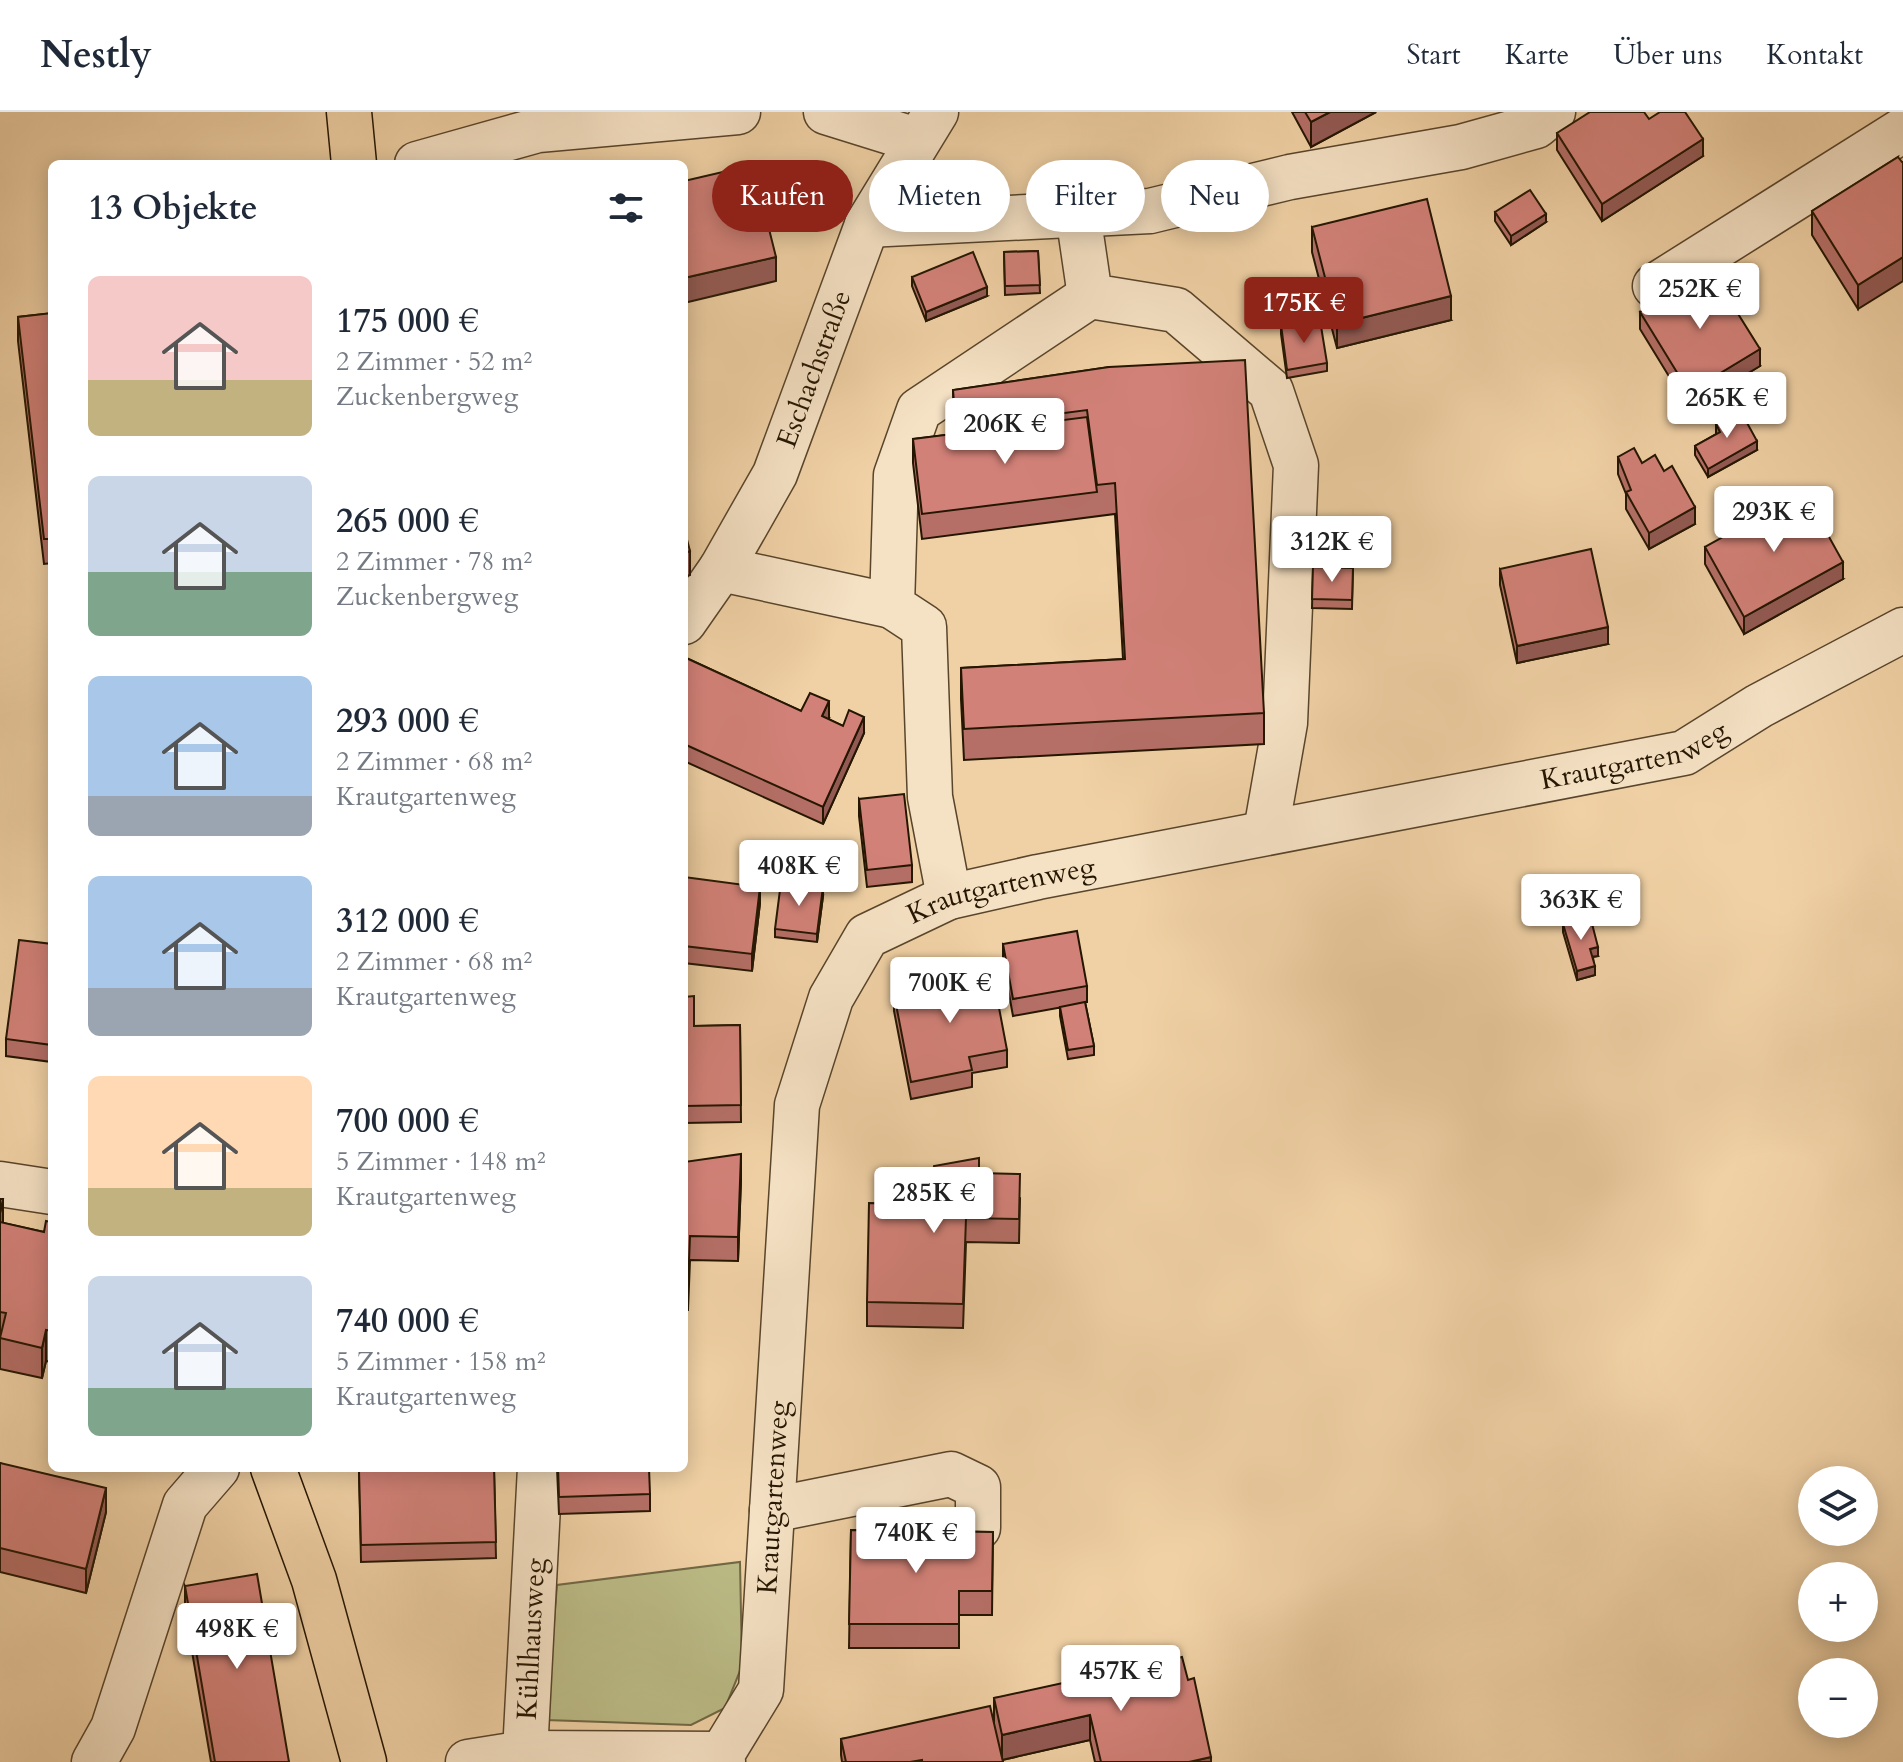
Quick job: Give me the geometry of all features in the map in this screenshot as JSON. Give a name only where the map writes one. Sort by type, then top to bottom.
[{"type":"main road","points":[[349,112],[354,160]]},
{"type":"main road","points":[[274,1472],[314,1580],[364,1762]]},
{"type":"street","points":[[428,160],[538,121],[738,112]]},
{"type":"street","points":[[1145,211],[1290,177],[1461,147],[1536,126],[1553,112]]},
{"type":"street","points":[[838,114],[926,126]]},
{"type":"street","name":"Eschachstraße","points":[[688,616],[721,569],[775,474],[867,225],[926,126]]},
{"type":"street","points":[[1655,286],[1903,130]]},
{"type":"street","points":[[867,225],[1026,217]]},
{"type":"street","points":[[1081,232],[1090,296]]},
{"type":"street","points":[[892,606],[896,475],[919,410],[1090,296],[1176,310],[1271,391],[1296,465],[1285,723],[1266,831]]},
{"type":"street","points":[[721,569],[892,606],[924,627],[930,797],[949,897]]},
{"type":"street","name":"Krautgartenweg","points":[[723,1758],[761,1690],[797,1105],[831,998],[867,936],[949,897],[1266,831],[1684,753],[1759,706],[1903,630]]},
{"type":"street","points":[[0,1184],[48,1191]]},
{"type":"street","points":[[94,1762],[113,1728],[185,1505],[214,1472]]},
{"type":"street","name":"Kühlhausweg","points":[[468,1762],[525,1753],[540,1472]]},
{"type":"street","points":[[772,1510],[951,1474],[978,1487],[978,1528]]},
{"type":"street","points":[[525,1753],[723,1758]]},
{"type":"green space","points":[[740,1562],[742,1666],[725,1708],[691,1725],[546,1720],[557,1585]]},
{"type":"building","points":[[1305,112],[1330,112],[1311,122]]},
{"type":"building","points":[[1590,112],[1644,112],[1649,119],[1660,112],[1685,112],[1703,139],[1602,204],[1557,133]]},
{"type":"building","points":[[1898,157],[1903,162],[1903,257],[1858,285],[1812,211]]},
{"type":"building","points":[[712,175],[712,232],[770,232],[776,257],[688,277],[688,180]]},
{"type":"building","points":[[1530,190],[1546,214],[1511,236],[1495,212]]},
{"type":"building","points":[[1427,199],[1451,296],[1337,324],[1312,227]]},
{"type":"building","points":[[1038,251],[1040,285],[1005,286],[1004,252]]},
{"type":"building","points":[[973,252],[987,287],[926,312],[912,277]]},
{"type":"building","points":[[1710,269],[1760,349],[1689,392],[1640,312]]},
{"type":"building","points":[[48,313],[48,539],[44,539],[18,317]]},
{"type":"building","points":[[1320,320],[1327,363],[1287,370],[1281,325]]},
{"type":"building","points":[[1245,360],[1264,713],[964,729],[961,668],[1125,659],[1115,483],[1097,485],[1087,410],[956,427],[953,390],[1109,367]]},
{"type":"building","points":[[1740,410],[1757,441],[1708,469],[1695,446],[1720,432],[1716,424]]},
{"type":"building","points":[[1087,417],[1097,492],[922,514],[913,439]]},
{"type":"building","points":[[1634,448],[1642,463],[1655,455],[1664,471],[1672,466],[1695,507],[1649,533],[1626,492],[1631,490],[1618,457]]},
{"type":"building","points":[[1804,492],[1843,562],[1744,617],[1705,547]]},
{"type":"building","points":[[1591,549],[1608,627],[1517,646],[1500,569]]},
{"type":"building","points":[[1313,567],[1353,568],[1352,600],[1312,599]]},
{"type":"building","points":[[688,659],[801,711],[810,693],[829,701],[822,716],[843,726],[849,710],[864,717],[823,807],[688,746]]},
{"type":"building","points":[[904,794],[912,865],[867,870],[859,799]]},
{"type":"building","points":[[688,878],[760,887],[752,954],[688,946]]},
{"type":"building","points":[[781,882],[823,887],[817,934],[775,929]]},
{"type":"building","points":[[1590,916],[1598,947],[1590,949],[1595,966],[1577,971],[1563,924]]},
{"type":"building","points":[[1077,931],[1087,986],[1013,999],[1003,944]]},
{"type":"building","points":[[19,940],[48,944],[48,1044],[6,1039]]},
{"type":"building","points":[[965,971],[967,981],[993,976],[1007,1050],[969,1057],[972,1070],[911,1082],[894,994],[940,986],[938,975]]},
{"type":"building","points":[[694,996],[694,1026],[740,1025],[741,1105],[688,1106],[688,997]]},
{"type":"building","points":[[1085,1002],[1094,1046],[1068,1050],[1060,1007]]},
{"type":"building","points":[[741,1154],[738,1237],[690,1236],[688,1286],[688,1161]]},
{"type":"building","points":[[979,1158],[979,1173],[1020,1174],[1019,1219],[966,1218],[963,1304],[867,1302],[869,1203],[933,1204],[934,1166]]},
{"type":"building","points":[[48,1221],[48,1330],[42,1348],[0,1338],[6,1313],[0,1312],[0,1222],[44,1232]]},
{"type":"building","points":[[0,1463],[106,1488],[86,1569],[0,1548]]},
{"type":"building","points":[[359,1472],[494,1472],[496,1542],[361,1545]]},
{"type":"building","points":[[558,1472],[649,1472],[650,1494],[559,1497]]},
{"type":"building","points":[[851,1530],[993,1532],[992,1591],[959,1591],[959,1624],[849,1624]]},
{"type":"building","points":[[257,1574],[289,1762],[215,1762],[185,1586]]},
{"type":"building","points":[[1182,1657],[1188,1680],[1194,1678],[1211,1757],[1189,1762],[1101,1762],[1090,1715],[1002,1735],[994,1698]]},
{"type":"building","points":[[990,1706],[1003,1762],[846,1762],[841,1739]]}]
